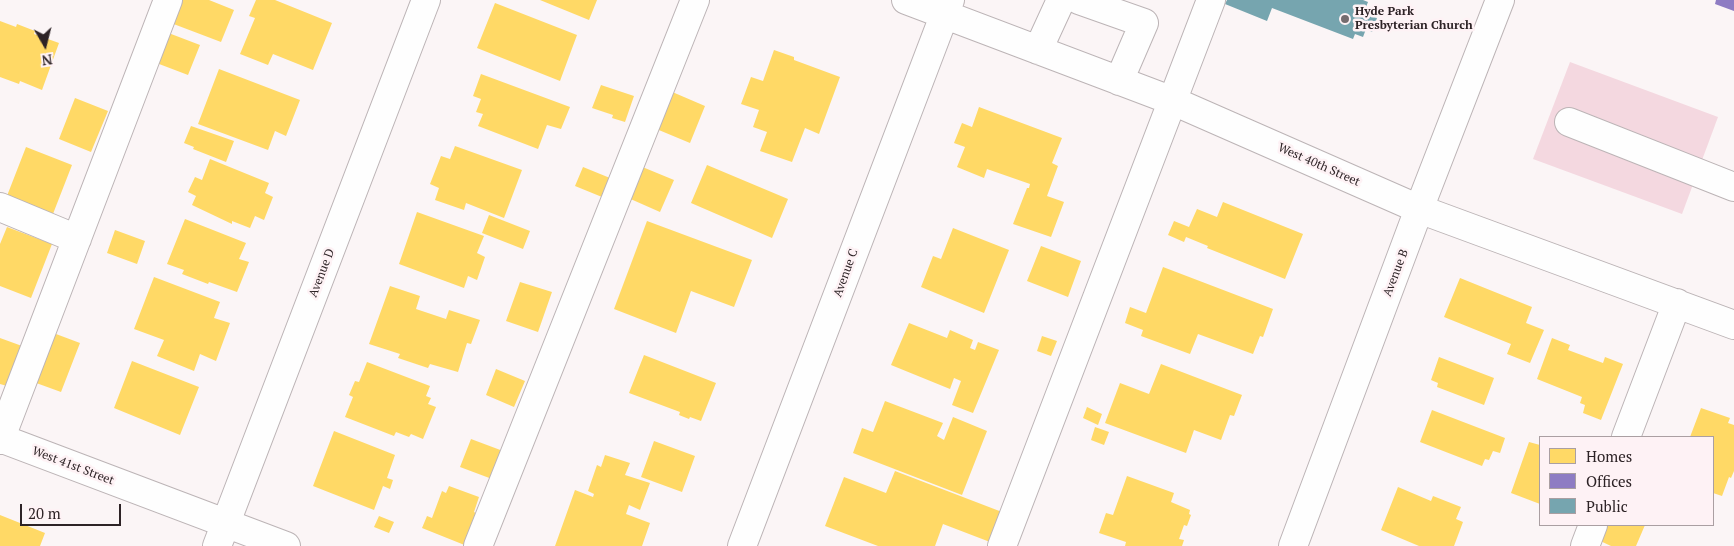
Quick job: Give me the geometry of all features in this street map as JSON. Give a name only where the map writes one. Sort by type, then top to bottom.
[{"type":"street","points":[[0,439],[168,0]]},
{"type":"street","name":"Avenue D","points":[[222,535],[426,0]]},
{"type":"street","points":[[478,546],[695,0]]},
{"type":"street","name":"West 40th Street","points":[[906,0],[947,7],[1038,50],[1172,101],[1419,209],[1734,325]]},
{"type":"street","points":[[1038,50],[1061,0]]},
{"type":"street","points":[[1079,0],[1144,23],[1119,81]]},
{"type":"street","points":[[1002,546],[1211,0]]},
{"type":"street","name":"Avenue B","points":[[1293,546],[1419,209],[1500,0]]},
{"type":"street","name":"Avenue C","points":[[742,546],[947,7]]},
{"type":"street","points":[[1569,122],[1734,187]]},
{"type":"street","points":[[0,207],[77,239]]},
{"type":"street","points":[[1626,436],[1677,303]]},
{"type":"street","name":"West 41st Street","points":[[0,439],[222,535],[286,546]]},
{"type":"street","points":[[1585,546],[1593,526]]},
{"type":"shaded area","points":[[1570,62],[1718,117],[1682,214],[1533,159]]},
{"type":"building: Homes","points":[[169,0],[209,0],[234,10],[221,42],[163,20]]},
{"type":"building: Homes","points":[[256,0],[275,0],[332,23],[313,70],[273,54],[268,65],[240,54],[255,18],[249,16]]},
{"type":"building: Homes","points":[[540,0],[597,0],[589,20]]},
{"type":"building: Homes","points":[[495,3],[577,35],[560,81],[477,48]]},
{"type":"building: Homes","points":[[0,21],[16,27],[17,24],[35,31],[34,34],[59,43],[42,90],[20,81],[19,84],[0,77]]},
{"type":"building: Homes","points":[[158,29],[200,45],[188,75],[146,59]]},
{"type":"building: Homes","points":[[774,50],[794,57],[794,60],[840,77],[819,134],[805,128],[792,162],[760,151],[767,132],[753,127],[759,110],[741,104],[751,77],[763,81]]},
{"type":"building: Homes","points":[[219,69],[300,100],[286,136],[275,131],[268,150],[198,124]]},
{"type":"building: Homes","points":[[481,74],[570,107],[561,129],[547,125],[538,149],[478,126],[483,114],[476,112],[481,99],[473,96]]},
{"type":"building: Homes","points":[[601,85],[634,96],[625,122],[612,118],[613,115],[592,108]]},
{"type":"building: Homes","points":[[670,91],[705,106],[690,143],[654,128]]},
{"type":"building: Homes","points":[[75,98],[108,111],[91,152],[59,139]]},
{"type":"building: Homes","points":[[979,107],[1062,138],[1052,163],[1058,166],[1047,196],[1064,202],[1051,237],[1013,224],[1030,184],[987,169],[984,178],[957,167],[965,147],[954,143],[962,123],[972,127]]},
{"type":"building: Homes","points":[[191,126],[234,141],[226,162],[193,149],[194,147],[184,143]]},
{"type":"building: Homes","points":[[455,146],[522,170],[504,218],[466,203],[464,210],[435,200],[439,188],[430,184],[441,156],[450,159]]},
{"type":"building: Homes","points":[[26,147],[72,165],[51,219],[5,201]]},
{"type":"building: Homes","points":[[210,159],[269,183],[265,193],[273,197],[264,220],[255,216],[250,228],[232,221],[232,224],[192,205],[196,196],[188,192],[195,177],[202,180]]},
{"type":"building: Homes","points":[[707,165],[788,199],[772,238],[691,203]]},
{"type":"building: Homes","points":[[640,166],[674,180],[660,212],[626,197]]},
{"type":"building: Homes","points":[[583,167],[610,178],[602,197],[575,186]]},
{"type":"building: Homes","points":[[1223,202],[1303,234],[1285,279],[1207,248],[1208,246],[1186,237],[1184,242],[1168,235],[1174,221],[1189,227],[1197,209],[1217,217]]},
{"type":"building: Homes","points":[[417,212],[484,236],[477,253],[485,257],[477,280],[468,276],[464,288],[399,264]]},
{"type":"building: Homes","points":[[489,215],[530,231],[523,249],[482,233]]},
{"type":"building: Homes","points":[[185,219],[246,243],[239,259],[249,262],[237,292],[182,274],[184,270],[167,264]]},
{"type":"building: Homes","points":[[647,221],[752,260],[734,307],[691,291],[676,333],[614,309]]},
{"type":"building: Homes","points":[[7,227],[52,244],[31,298],[0,286],[0,244]]},
{"type":"building: Homes","points":[[953,228],[1009,250],[984,313],[921,287],[933,256],[941,259]]},
{"type":"building: Homes","points":[[115,230],[145,241],[137,264],[107,253]]},
{"type":"building: Homes","points":[[1041,246],[1081,261],[1068,297],[1027,281]]},
{"type":"building: Homes","points":[[1163,267],[1273,309],[1263,337],[1260,336],[1253,354],[1198,334],[1190,354],[1141,336],[1143,330],[1125,323],[1130,307],[1146,313]]},
{"type":"building: Homes","points":[[154,277],[220,302],[214,318],[230,323],[216,361],[200,354],[194,371],[157,356],[164,340],[134,329]]},
{"type":"building: Homes","points":[[1460,278],[1532,307],[1526,323],[1544,330],[1530,363],[1507,354],[1511,344],[1444,317]]},
{"type":"building: Homes","points":[[520,282],[552,292],[538,332],[506,321]]},
{"type":"building: Homes","points":[[390,286],[420,296],[416,309],[446,319],[449,310],[480,320],[471,344],[467,343],[458,372],[430,364],[428,368],[398,358],[400,354],[369,344]]},
{"type":"building: Homes","points":[[909,323],[947,338],[950,330],[973,340],[970,348],[975,350],[978,342],[999,350],[973,413],[952,405],[961,381],[954,378],[950,389],[891,365]]},
{"type":"building: Homes","points":[[48,331],[80,343],[61,392],[28,380]]},
{"type":"building: Homes","points":[[1042,336],[1057,341],[1051,356],[1037,351]]},
{"type":"building: Homes","points":[[0,338],[22,346],[7,386],[0,384]]},
{"type":"building: Homes","points":[[1552,338],[1570,345],[1568,350],[1603,363],[1605,357],[1623,364],[1601,420],[1583,413],[1585,405],[1580,403],[1582,397],[1537,379]]},
{"type":"building: Homes","points":[[644,355],[716,383],[701,421],[690,417],[689,419],[679,415],[680,412],[629,393]]},
{"type":"building: Homes","points":[[1439,357],[1494,378],[1484,405],[1437,387],[1438,383],[1431,380]]},
{"type":"building: Homes","points":[[132,361],[199,387],[180,435],[114,408]]},
{"type":"building: Homes","points":[[367,362],[430,386],[426,396],[431,398],[428,404],[436,407],[423,439],[411,434],[409,437],[396,432],[394,436],[345,417],[353,397],[349,395],[355,381],[359,382]]},
{"type":"building: Homes","points":[[1161,364],[1242,395],[1234,416],[1230,415],[1221,440],[1194,430],[1186,453],[1105,423],[1120,383],[1149,394]]},
{"type":"building: Homes","points":[[496,369],[525,381],[514,407],[486,395]]},
{"type":"building: Homes","points":[[885,401],[943,423],[937,436],[944,440],[953,417],[987,431],[962,495],[853,453],[862,428],[873,432]]},
{"type":"building: Homes","points":[[1087,407],[1102,414],[1098,425],[1083,418]]},
{"type":"building: Homes","points":[[1701,408],[1730,418],[1728,423],[1734,425],[1734,471],[1731,478],[1729,477],[1722,496],[1714,493],[1714,436],[1690,436]]},
{"type":"building: Homes","points":[[1432,410],[1505,438],[1500,453],[1493,451],[1489,460],[1485,459],[1482,466],[1420,442]]},
{"type":"building: Homes","points":[[1095,427],[1109,432],[1104,445],[1091,440]]},
{"type":"building: Homes","points":[[334,431],[395,455],[387,478],[393,480],[390,489],[383,486],[374,510],[313,486]]},
{"type":"building: Homes","points":[[471,439],[503,451],[492,479],[460,467]]},
{"type":"building: Homes","points":[[654,441],[695,456],[682,492],[641,477]]},
{"type":"building: Homes","points":[[1529,442],[1539,445],[1539,504],[1511,493]]},
{"type":"building: Homes","points":[[605,455],[630,463],[625,475],[650,483],[640,510],[629,505],[626,514],[650,523],[642,546],[555,546],[575,490],[593,497],[594,494],[588,491],[597,465],[601,467]]},
{"type":"building: Homes","points":[[895,471],[1002,512],[990,542],[943,524],[935,546],[878,546],[825,526],[844,477],[886,493]]},
{"type":"building: Homes","points":[[1127,476],[1174,493],[1171,502],[1190,510],[1189,514],[1191,515],[1187,526],[1184,525],[1179,539],[1184,540],[1182,546],[1125,546],[1126,542],[1099,533],[1106,513],[1113,515]]},
{"type":"building: Homes","points":[[449,486],[479,497],[474,512],[479,515],[467,546],[422,528],[427,516],[432,518],[442,491],[446,493]]},
{"type":"building: Homes","points":[[1398,487],[1431,501],[1433,496],[1461,507],[1456,519],[1463,522],[1454,546],[1419,546],[1381,530]]},
{"type":"building: Homes","points":[[0,515],[45,533],[40,546],[0,546]]},
{"type":"building: Homes","points":[[379,516],[394,522],[389,533],[374,527]]},
{"type":"building: Homes","points":[[1602,526],[1645,526],[1636,546],[1611,546],[1596,539]]},
{"type":"building: Offices","points":[[1716,0],[1734,0],[1734,11],[1715,4]]},
{"type":"building: Public","name":"Hyde Park Presbyterian Church","points":[[1227,0],[1363,0],[1368,2],[1362,17],[1366,18],[1367,14],[1377,18],[1372,32],[1366,29],[1363,37],[1355,34],[1353,39],[1272,8],[1267,21],[1225,4]]},
{"type":"place","name":"Hyde Park Presbyterian Church","points":[[1345,19]]}]
